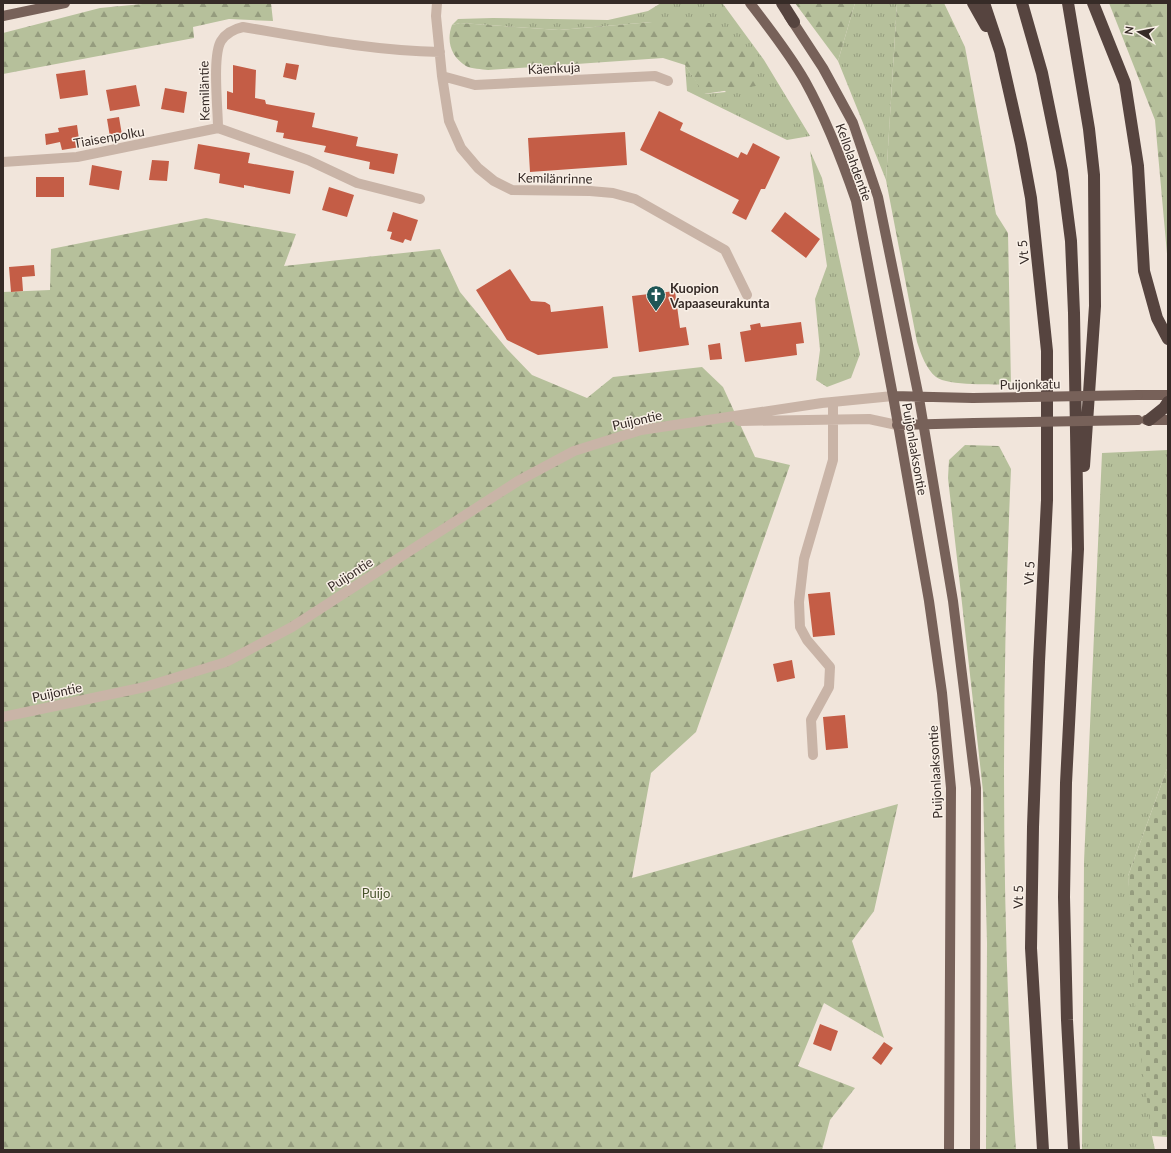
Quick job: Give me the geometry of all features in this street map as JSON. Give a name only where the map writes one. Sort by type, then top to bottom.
[{"type":"highway","points":[[782,3],[794,22]]},
{"type":"highway","points":[[973,3],[1000,51]]},
{"type":"highway","name":"Vt 5","points":[[984,3],[1000,51],[1021,144],[1031,198],[1046,351],[1047,500],[1034,788],[1031,948],[1043,1150]]},
{"type":"highway","points":[[1022,3],[1042,73],[1057,148],[1071,241],[1074,313],[1078,549]]},
{"type":"highway","points":[[1068,3],[1089,129],[1094,175],[1095,306],[1078,549],[1066,783],[1064,897],[1067,1020],[1074,1150]]},
{"type":"highway","points":[[1093,3],[1125,83],[1138,166],[1144,272],[1157,318],[1168,339]]},
{"type":"highway","points":[[1143,420],[1164,408],[1168,402]]},
{"type":"main road","points":[[3,16],[65,3]]},
{"type":"main road","name":"Kellolahdentie","points":[[750,3],[775,36],[804,80],[837,146],[856,201],[893,396]]},
{"type":"main road","name":"Kellolahdentie","points":[[778,3],[794,22],[823,68],[853,123],[878,197],[919,398]]},
{"type":"main road","name":"Puijonkatu","points":[[893,396],[919,398],[973,398],[1168,395]]},
{"type":"main road","name":"Puijonlaaksontie","points":[[893,396],[929,601],[942,693],[951,788],[949,1150]]},
{"type":"main road","name":"Puijonlaaksontie","points":[[919,398],[953,601],[976,788],[975,1150]]},
{"type":"main road","points":[[898,425],[923,423],[1168,420]]},
{"type":"street","name":"Kemilänrinne","points":[[437,3],[436,16],[442,76],[450,121],[461,148],[478,168],[494,181],[512,190],[590,191],[613,193],[635,199],[725,250],[747,295]]},
{"type":"street","name":"Kemiläntie","points":[[420,199],[357,183],[308,160],[218,128],[217,49],[220,41],[228,33],[243,27],[330,42],[410,51],[440,52]]},
{"type":"street","name":"Käenkuja","points":[[442,76],[475,85],[655,76],[668,81]]},
{"type":"street","name":"Tiaisenpolku","points":[[3,162],[77,157],[218,128]]},
{"type":"street","name":"Puijontie","points":[[3,717],[145,687],[226,662],[292,627],[518,481],[574,451],[641,430],[833,402],[893,396]]},
{"type":"street","points":[[813,755],[811,720],[829,687],[830,667],[806,640],[800,627],[799,602],[804,559],[833,460],[833,402]]},
{"type":"street","name":"Puijontie","points":[[697,421],[869,419],[898,425]]},
{"type":"green space","points":[[153,3],[271,3],[273,21],[229,19],[193,27],[194,38],[3,74],[3,33],[100,8]]},
{"type":"green space","points":[[661,3],[723,4],[764,60],[810,136],[787,140],[687,91],[685,65],[705,94],[726,92],[652,22],[559,30],[460,23],[452,25],[458,19],[493,18],[608,20],[648,11]]},
{"type":"green space","points":[[795,3],[855,3],[838,61]]},
{"type":"green space","points":[[855,3],[897,3],[886,180],[838,61]]},
{"type":"green space","points":[[897,3],[944,3],[965,47],[996,214],[1008,233],[1011,385],[972,384],[942,380],[932,374],[929,370],[917,342],[886,180]]},
{"type":"green space","points":[[1109,3],[1168,3],[1168,265],[1155,120]]},
{"type":"green space","points":[[652,22],[711,23],[754,59],[756,86],[704,94],[685,65],[663,58],[488,70],[466,66],[453,53],[450,43],[450,31],[452,25],[460,23],[559,30]]},
{"type":"green space","points":[[810,151],[822,178],[860,354],[851,378],[827,387],[816,380],[820,350],[815,299],[827,266]]},
{"type":"green space","name":"Puijo","points":[[206,218],[296,234],[284,266],[440,249],[460,292],[507,349],[532,375],[587,398],[613,377],[702,367],[723,387],[755,457],[790,465],[696,732],[651,773],[632,878],[898,804],[874,911],[852,941],[884,1038],[824,1003],[798,1066],[855,1088],[830,1120],[822,1150],[3,1150],[3,292],[50,290],[51,249]]},
{"type":"green space","points":[[965,445],[999,446],[1011,469],[1005,639],[1004,810],[1007,980],[1016,1150],[986,1150],[987,943],[983,791],[948,478],[949,460]]},
{"type":"green space","points":[[1168,450],[1168,766],[1128,876],[1152,1136],[1155,1150],[1082,1150],[1084,862],[1102,453]]},
{"type":"green space","points":[[1168,766],[1168,1137],[1152,1136],[1136,1021],[1128,876]]},
{"type":"building","points":[[286,63],[299,65],[296,80],[283,77]]},
{"type":"building","points":[[233,65],[256,70],[255,98],[265,100],[266,104],[315,113],[312,127],[358,137],[356,146],[398,154],[394,174],[369,169],[370,162],[324,152],[326,146],[283,138],[284,133],[276,132],[278,121],[227,109],[227,91],[233,93]]},
{"type":"building","points":[[85,70],[88,95],[60,99],[56,74]]},
{"type":"building","points":[[136,85],[140,106],[110,111],[106,90]]},
{"type":"building","points":[[165,88],[187,92],[184,113],[161,109]]},
{"type":"building","points":[[659,111],[683,123],[680,130],[738,158],[741,152],[747,155],[753,143],[780,157],[765,189],[761,189],[746,220],[732,213],[739,200],[640,150]]},
{"type":"building","points":[[119,117],[122,135],[110,137],[107,119]]},
{"type":"building","points":[[77,125],[80,147],[62,150],[60,142],[46,145],[45,134],[59,132],[58,128]]},
{"type":"building","points":[[625,132],[627,165],[530,172],[528,138]]},
{"type":"building","points":[[198,144],[250,153],[248,163],[294,171],[290,194],[244,185],[244,188],[219,183],[220,174],[194,169]]},
{"type":"building","points":[[152,160],[169,161],[167,181],[149,180]]},
{"type":"building","points":[[92,165],[122,171],[119,190],[89,185]]},
{"type":"building","points":[[36,177],[64,177],[64,197],[36,197]]},
{"type":"building","points":[[329,187],[354,195],[347,217],[322,210]]},
{"type":"building","points":[[393,212],[418,220],[411,241],[405,239],[403,243],[390,239],[392,232],[387,231]]},
{"type":"building","points":[[785,212],[820,239],[806,258],[771,231]]},
{"type":"building","points":[[34,265],[35,276],[22,277],[23,291],[11,292],[9,267]]},
{"type":"building","points":[[510,269],[531,301],[545,302],[550,305],[551,312],[603,306],[608,348],[538,355],[507,340],[476,290]]},
{"type":"building","name":"Kuopion Vapaaseurakunta","points":[[675,291],[680,328],[686,327],[689,345],[639,352],[632,296]]},
{"type":"building","points":[[801,322],[804,343],[796,344],[797,355],[745,362],[740,332],[751,330],[750,325],[760,323],[761,327]]},
{"type":"building","points":[[720,343],[722,359],[710,360],[708,345]]},
{"type":"building","points":[[830,592],[835,635],[813,637],[808,594]]},
{"type":"building","points":[[792,660],[795,678],[777,682],[773,664]]},
{"type":"building","points":[[845,715],[848,748],[826,750],[823,717]]},
{"type":"building","points":[[820,1024],[838,1031],[831,1051],[813,1044]]},
{"type":"building","points":[[884,1042],[893,1048],[881,1065],[872,1058]]},
{"type":"place","name":"Kuopion Vapaaseurakunta","points":[[656,312]]}]
